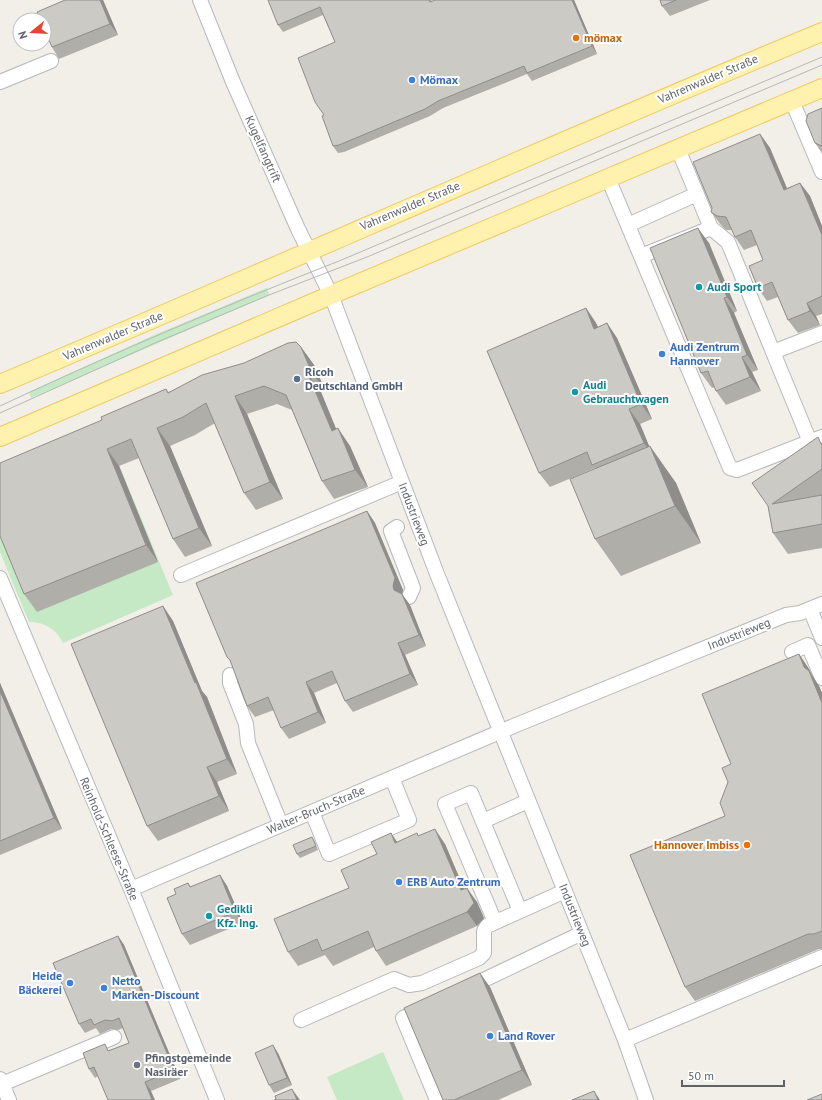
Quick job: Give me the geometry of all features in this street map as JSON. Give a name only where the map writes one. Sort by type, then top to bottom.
[{"type":"main road","name":"Vahrenwalder Straße","points":[[0,384],[553,145],[822,32]]},
{"type":"main road","points":[[0,437],[331,295],[822,88]]},
{"type":"street","name":"Kugelfangtrift","points":[[200,0],[233,82],[308,251],[331,295]]},
{"type":"street","points":[[0,82],[51,61]]},
{"type":"street","points":[[792,101],[822,172]]},
{"type":"street","points":[[608,178],[730,468],[736,470],[816,439],[773,352],[728,242],[711,228],[678,149]]},
{"type":"street","points":[[628,225],[697,194]]},
{"type":"street","points":[[641,256],[711,228]]},
{"type":"street","name":"Industrieweg","points":[[331,295],[402,482],[500,732],[625,1040],[646,1100]]},
{"type":"street","points":[[773,352],[822,333]]},
{"type":"street","points":[[181,575],[402,482]]},
{"type":"street","points":[[397,527],[391,531],[413,588],[409,597]]},
{"type":"street","name":"Reinhold-Schleese-Straße","points":[[0,578],[131,889],[217,1100]]},
{"type":"street","points":[[811,608],[822,638]]},
{"type":"street","name":"Industrieweg","points":[[500,732],[786,615],[811,608]]},
{"type":"street","points":[[792,652],[808,645],[822,678]]},
{"type":"street","points":[[230,675],[230,683],[246,724],[248,743],[281,825]]},
{"type":"street","name":"Walter-Bruch-Straße","points":[[131,889],[500,732]]},
{"type":"street","points":[[312,812],[329,854],[409,820],[392,778]]},
{"type":"street","points":[[494,922],[445,804],[471,793],[520,911]]},
{"type":"street","points":[[483,820],[528,801]]},
{"type":"street","points":[[302,1020],[394,979],[409,985],[422,982],[479,958],[484,952],[484,931],[487,926],[565,891]]},
{"type":"street","points":[[452,994],[582,933]]},
{"type":"street","points":[[625,1040],[822,957]]},
{"type":"street","points":[[437,1100],[402,1018],[438,1001]]},
{"type":"street","points":[[9,1100],[1,1082],[114,1037]]},
{"type":"green space","points":[[267,288],[269,295],[31,398],[29,392],[152,336]]},
{"type":"green space","points":[[105,431],[173,595],[63,643],[57,634],[49,627],[40,623],[29,622],[0,552],[0,475]]},
{"type":"green space","points":[[383,1052],[404,1100],[337,1100],[327,1077]]},
{"type":"building","points":[[65,0],[100,0],[110,24],[52,47],[52,12],[37,12]]},
{"type":"building","name":"Mömax","points":[[268,0],[429,0],[430,2],[435,0],[572,0],[592,46],[527,73],[524,66],[438,101],[425,109],[339,145],[333,146],[322,116],[324,115],[315,102],[298,58],[335,42],[320,7],[278,25]]},
{"type":"building","points":[[660,0],[676,0],[662,6]]},
{"type":"building","points":[[822,108],[822,146],[815,143],[806,121],[808,114]]},
{"type":"building","points":[[760,134],[784,190],[800,183],[822,235],[822,296],[807,303],[810,311],[788,320],[772,282],[758,288],[749,266],[763,260],[751,230],[735,237],[726,217],[717,216],[711,212],[712,208],[693,162]]},
{"type":"building","points":[[698,228],[727,297],[724,298],[747,355],[742,357],[750,377],[716,391],[708,371],[701,373],[650,248]]},
{"type":"building","name":"Audi Gebrauchtwagen","points":[[586,308],[594,329],[607,323],[641,404],[629,409],[644,443],[592,465],[587,452],[539,473],[487,351]]},
{"type":"building","points":[[296,342],[301,347],[312,373],[308,374],[332,431],[338,428],[355,470],[322,481],[286,395],[264,386],[235,396],[270,482],[244,493],[206,403],[183,417],[157,428],[199,528],[173,539],[131,439],[107,449],[146,545],[24,594],[0,536],[0,463],[102,420],[101,417],[166,389],[168,393],[202,375],[244,363],[288,343]]},
{"type":"building","points":[[818,437],[822,446],[822,469],[772,504],[822,495],[822,524],[773,533],[768,506],[752,483]]},
{"type":"building","points":[[650,446],[675,506],[595,539],[570,479]]},
{"type":"building","points":[[367,511],[395,578],[393,586],[394,590],[402,594],[419,635],[398,643],[410,674],[345,701],[332,671],[306,682],[318,712],[281,728],[268,697],[247,706],[230,660],[227,657],[196,583]]},
{"type":"building","points":[[163,606],[227,759],[207,767],[219,796],[147,826],[71,644]]},
{"type":"building","points":[[799,654],[804,667],[809,671],[822,703],[822,931],[814,934],[808,934],[685,987],[630,855],[725,816],[720,803],[728,782],[722,768],[731,764],[702,694]]},
{"type":"building","points":[[0,691],[54,818],[0,841]]},
{"type":"building","points":[[435,829],[461,890],[467,888],[474,903],[467,912],[376,951],[368,931],[322,951],[317,939],[288,952],[274,919],[349,888],[341,870],[377,854],[371,842],[391,833],[395,843],[417,833],[418,836]]},
{"type":"building","points":[[312,837],[316,846],[297,854],[293,845]]},
{"type":"building","name":"Gedikli Kfz. Ing.","points":[[220,875],[235,912],[182,934],[167,898],[176,894],[174,889],[188,883],[190,887]]},
{"type":"building","points":[[118,936],[174,1070],[145,1082],[152,1100],[108,1100],[94,1067],[89,1069],[83,1053],[105,1044],[108,1051],[129,1043],[119,1018],[112,1021],[105,1020],[94,1025],[91,1019],[79,1024],[53,963]]},
{"type":"building","points":[[480,973],[522,1070],[454,1100],[443,1100],[404,1008]]},
{"type":"building","points":[[273,1045],[287,1078],[269,1085],[255,1053]]},
{"type":"building","points":[[292,1089],[297,1100],[274,1100],[276,1099],[275,1096]]},
{"type":"building","points":[[594,1091],[598,1100],[572,1100]]},
{"type":"building","points":[[822,1094],[822,1100],[807,1100]]},
{"type":"tram line","points":[[0,406],[168,331],[339,261],[822,57]]},
{"type":"tram line","points":[[0,413],[155,343],[269,295],[367,257],[822,65]]},
{"type":"place","name":"mömax","points":[[576,38]]},
{"type":"place","name":"Mömax","points":[[412,80]]},
{"type":"place","name":"Audi Sport","points":[[699,287]]},
{"type":"place","name":"Audi Zentrum Hannover","points":[[662,354]]},
{"type":"place","name":"Ricoh Deutschland GmbH","points":[[297,379]]},
{"type":"place","name":"Audi Gebrauchtwagen","points":[[575,392]]},
{"type":"place","name":"Hannover Imbiss","points":[[747,845]]},
{"type":"place","name":"ERB Auto Zentrum","points":[[399,882]]},
{"type":"place","name":"Gedikli Kfz. Ing.","points":[[209,916]]},
{"type":"place","name":"Heide Bäckerei","points":[[70,983]]},
{"type":"place","name":"Netto Marken-Discount","points":[[104,988]]},
{"type":"place","name":"Land Rover","points":[[490,1036]]},
{"type":"place","name":"Pfingstgemeinde Nasiräer","points":[[137,1065]]}]
